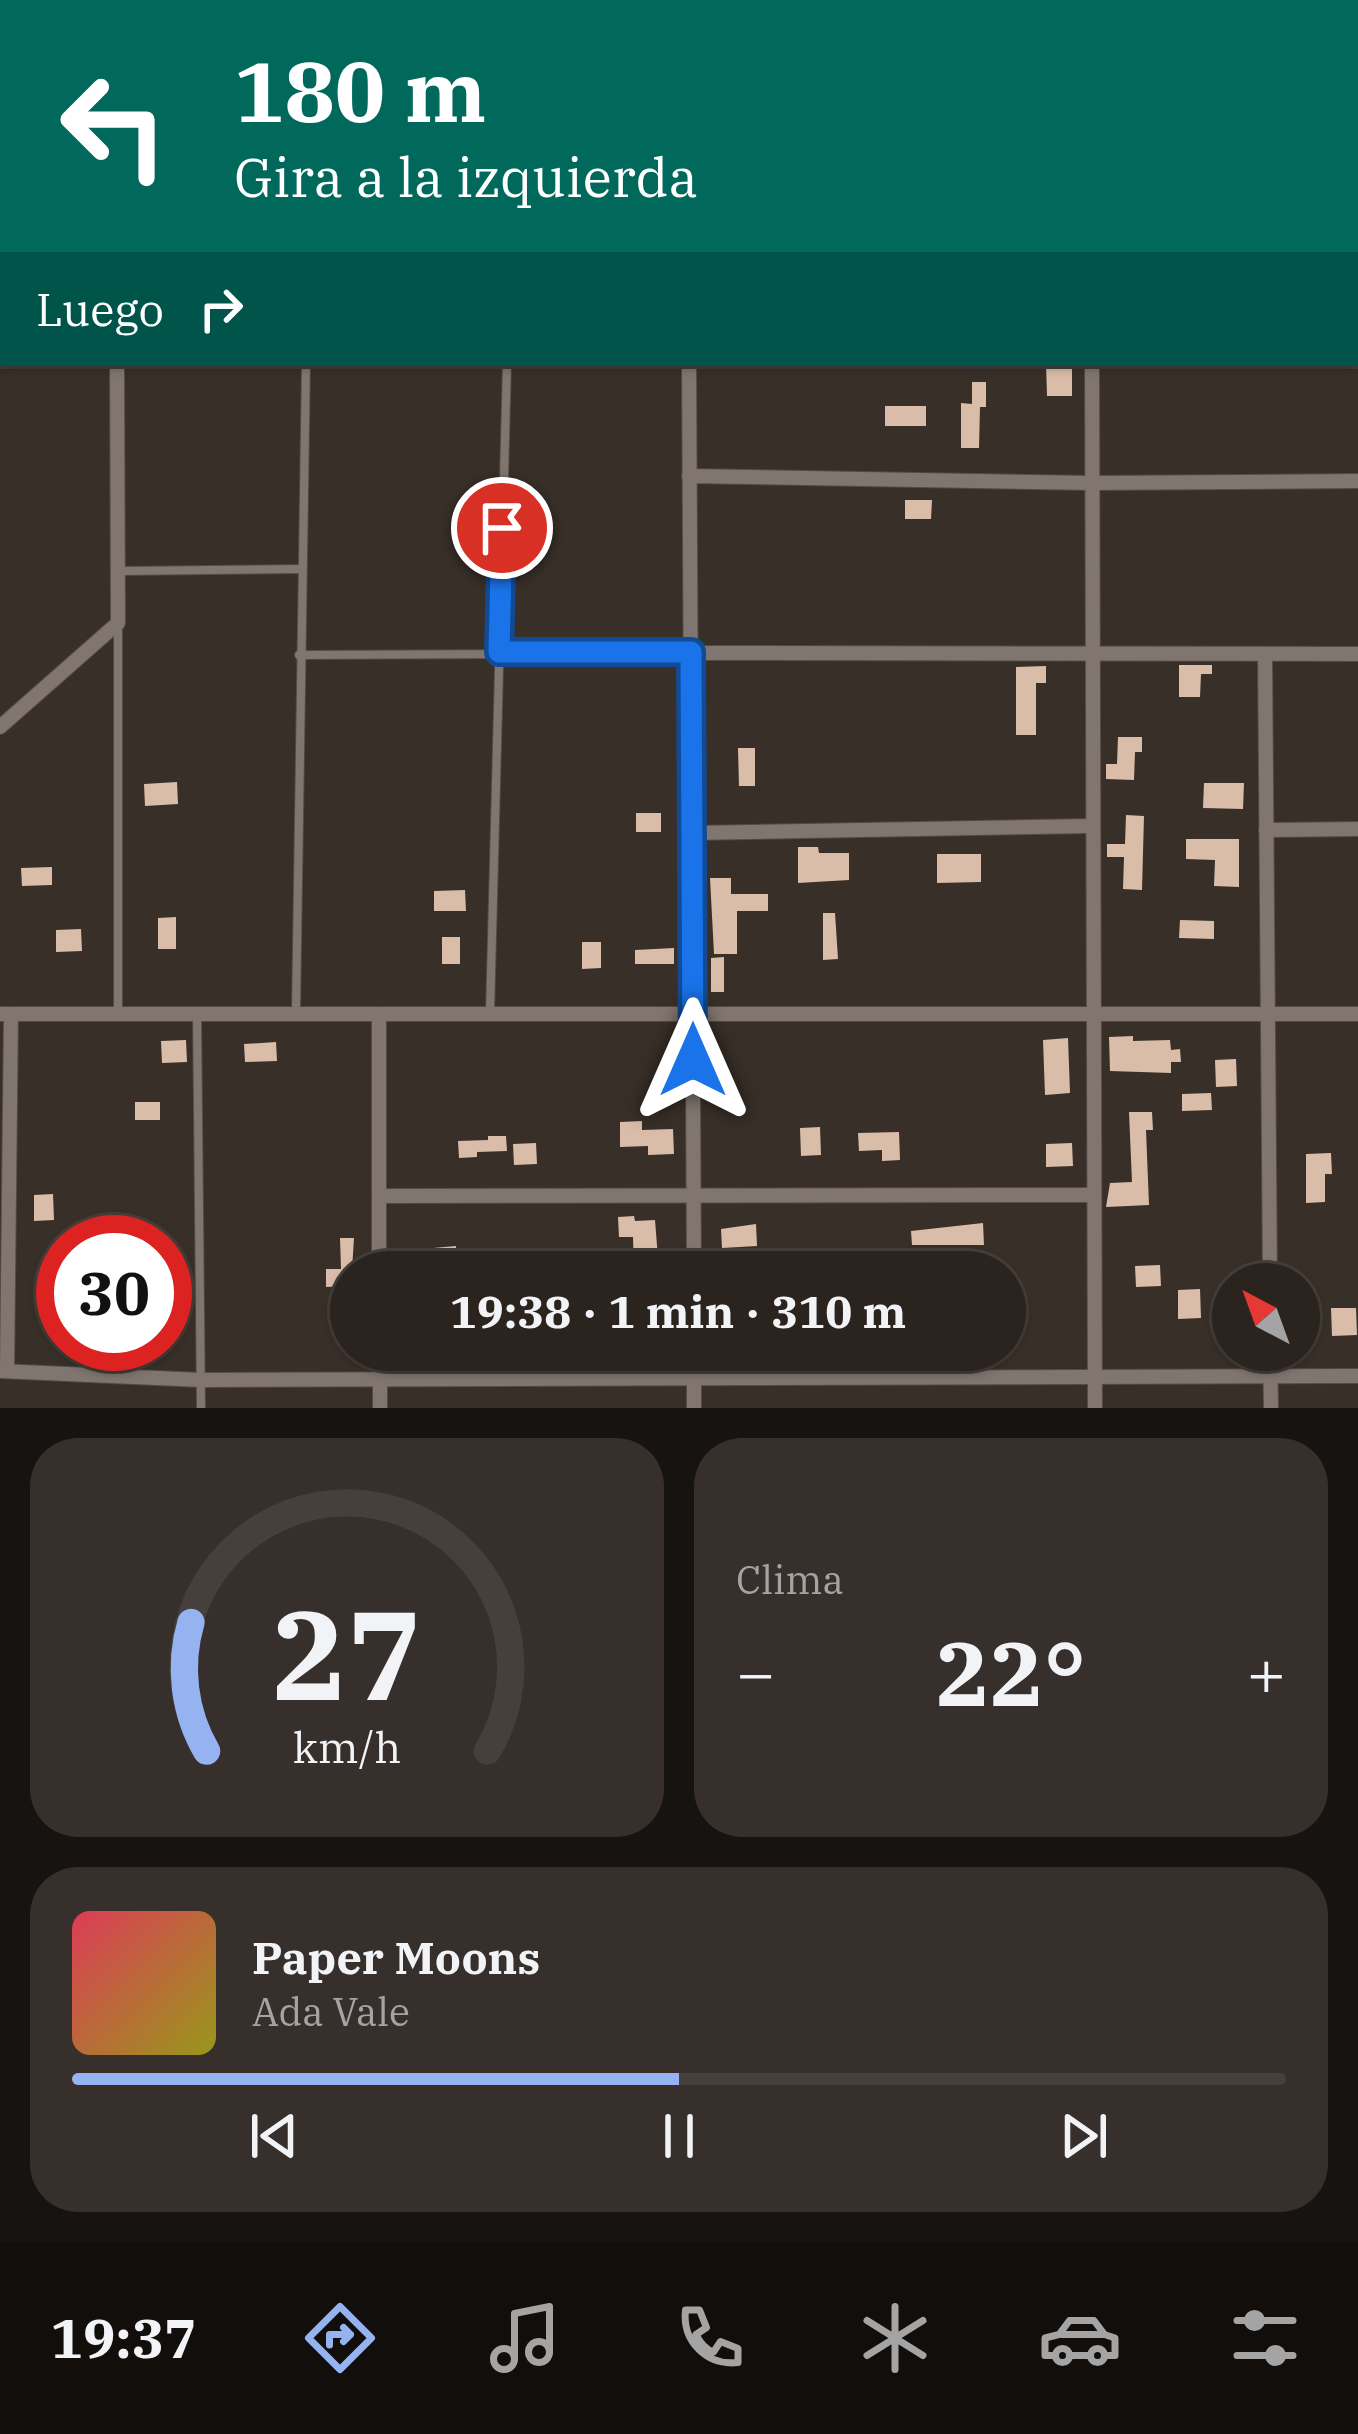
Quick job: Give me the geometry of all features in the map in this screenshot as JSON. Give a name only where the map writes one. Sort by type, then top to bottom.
[{"type":"street","points":[[0,727],[118,623],[117,366]]},
{"type":"street","points":[[689,366],[694,1251]]},
{"type":"street","points":[[1092,366],[1095,1408]]},
{"type":"street","points":[[689,476],[1092,483],[1358,481]]},
{"type":"street","points":[[691,652],[1358,654]]},
{"type":"street","points":[[1265,654],[1270,1263]]},
{"type":"street","points":[[692,833],[1092,826]]},
{"type":"street","points":[[1266,830],[1358,829]]},
{"type":"street","points":[[1358,1014],[5,1013],[4,1371],[201,1380],[1358,1376]]},
{"type":"street","points":[[379,1014],[380,1251]]},
{"type":"street","points":[[379,1196],[1094,1195]]},
{"type":"street","points":[[380,1371],[380,1408]]},
{"type":"street","points":[[694,1371],[694,1408]]},
{"type":"street","points":[[1270,1371],[1271,1408]]},
{"type":"lane","points":[[296,1014],[306,366]]},
{"type":"lane","points":[[490,1014],[507,366]]},
{"type":"lane","points":[[118,571],[302,569]]},
{"type":"lane","points":[[118,623],[118,1014]]},
{"type":"lane","points":[[299,656],[691,652]]},
{"type":"lane","points":[[196,1014],[201,1408]]},
{"type":"building","points":[[1046,366],[1072,366],[1072,396],[1047,396]]},
{"type":"building","points":[[972,382],[986,382],[986,407],[980,407],[979,448],[961,448],[961,403],[972,404]]},
{"type":"building","points":[[885,406],[926,406],[926,426],[885,426]]},
{"type":"building","points":[[905,500],[932,500],[931,519],[905,519]]},
{"type":"building","points":[[1179,665],[1212,665],[1212,674],[1201,674],[1200,697],[1179,697]]},
{"type":"building","points":[[1046,666],[1046,683],[1036,683],[1036,735],[1016,735],[1016,667]]},
{"type":"building","points":[[1118,737],[1142,737],[1142,752],[1135,752],[1134,780],[1106,779],[1106,764],[1117,764]]},
{"type":"building","points":[[738,748],[755,748],[755,786],[739,786]]},
{"type":"building","points":[[177,782],[178,804],[145,806],[144,784]]},
{"type":"building","points":[[1204,783],[1244,783],[1243,809],[1203,808]]},
{"type":"building","points":[[636,813],[661,813],[661,832],[636,832]]},
{"type":"building","points":[[1126,815],[1144,816],[1142,890],[1123,889],[1124,857],[1107,857],[1107,844],[1125,844]]},
{"type":"building","points":[[1186,839],[1239,839],[1239,887],[1214,886],[1215,860],[1186,859]]},
{"type":"building","points":[[798,847],[849,853],[849,880],[798,883]]},
{"type":"building","points":[[937,854],[981,854],[981,882],[937,883]]},
{"type":"building","points":[[52,867],[52,885],[22,886],[21,868]]},
{"type":"building","points":[[710,878],[731,878],[731,894],[768,894],[768,911],[737,911],[737,954],[714,954]]},
{"type":"building","points":[[465,890],[466,911],[434,911],[434,891]]},
{"type":"building","points":[[823,913],[835,913],[838,959],[823,960]]},
{"type":"building","points":[[176,917],[176,949],[158,949],[158,918]]},
{"type":"building","points":[[1180,920],[1214,921],[1214,939],[1179,938]]},
{"type":"building","points":[[81,929],[82,951],[56,952],[56,930]]},
{"type":"building","points":[[442,937],[460,937],[460,964],[442,964]]},
{"type":"building","points":[[582,942],[601,942],[601,968],[582,969]]},
{"type":"building","points":[[674,948],[674,964],[635,964],[635,950]]},
{"type":"building","points":[[724,957],[724,992],[711,992],[711,958]]},
{"type":"building","points":[[1133,1036],[1133,1041],[1170,1040],[1171,1050],[1180,1049],[1181,1062],[1171,1062],[1171,1073],[1110,1071],[1109,1037]]},
{"type":"building","points":[[1068,1038],[1070,1093],[1045,1095],[1043,1040]]},
{"type":"building","points":[[186,1040],[187,1062],[162,1063],[161,1041]]},
{"type":"building","points":[[276,1042],[277,1061],[245,1062],[244,1044]]},
{"type":"building","points":[[1236,1059],[1237,1086],[1216,1087],[1215,1060]]},
{"type":"building","points":[[1211,1093],[1212,1110],[1182,1111],[1182,1094]]},
{"type":"building","points":[[135,1102],[160,1102],[160,1120],[135,1120]]},
{"type":"building","points":[[1129,1112],[1152,1112],[1153,1130],[1146,1130],[1149,1205],[1106,1207],[1110,1183],[1132,1182]]},
{"type":"building","points":[[642,1121],[642,1130],[673,1129],[674,1154],[648,1155],[648,1146],[620,1147],[620,1122]]},
{"type":"building","points":[[820,1127],[821,1155],[801,1156],[800,1128]]},
{"type":"building","points":[[899,1132],[900,1160],[882,1161],[882,1150],[859,1151],[858,1133]]},
{"type":"building","points":[[488,1136],[506,1136],[507,1151],[459,1158],[458,1141],[488,1140]]},
{"type":"building","points":[[536,1143],[537,1164],[514,1165],[513,1144]]},
{"type":"building","points":[[1072,1143],[1073,1166],[1046,1167],[1046,1144]]},
{"type":"building","points":[[1331,1153],[1325,1202],[1306,1203],[1306,1154]]},
{"type":"building","points":[[53,1194],[54,1215],[36,1215],[34,1221],[34,1195]]},
{"type":"building","points":[[618,1217],[655,1220],[657,1251],[633,1251],[633,1237],[619,1237]]},
{"type":"building","points":[[983,1223],[984,1245],[912,1245],[911,1231]]},
{"type":"building","points":[[756,1224],[757,1246],[722,1248],[721,1229]]},
{"type":"building","points":[[340,1238],[354,1238],[353,1251],[340,1251]]},
{"type":"building","points":[[456,1246],[456,1251],[433,1251]]},
{"type":"building","points":[[1160,1265],[1161,1286],[1136,1287],[1135,1266]]},
{"type":"building","points":[[1200,1289],[1201,1318],[1178,1319],[1178,1290]]},
{"type":"building","points":[[1331,1308],[1356,1308],[1357,1335],[1332,1336]]},
{"type":"route","points":[[502,528],[499,652],[691,652],[693,1060]]}]
